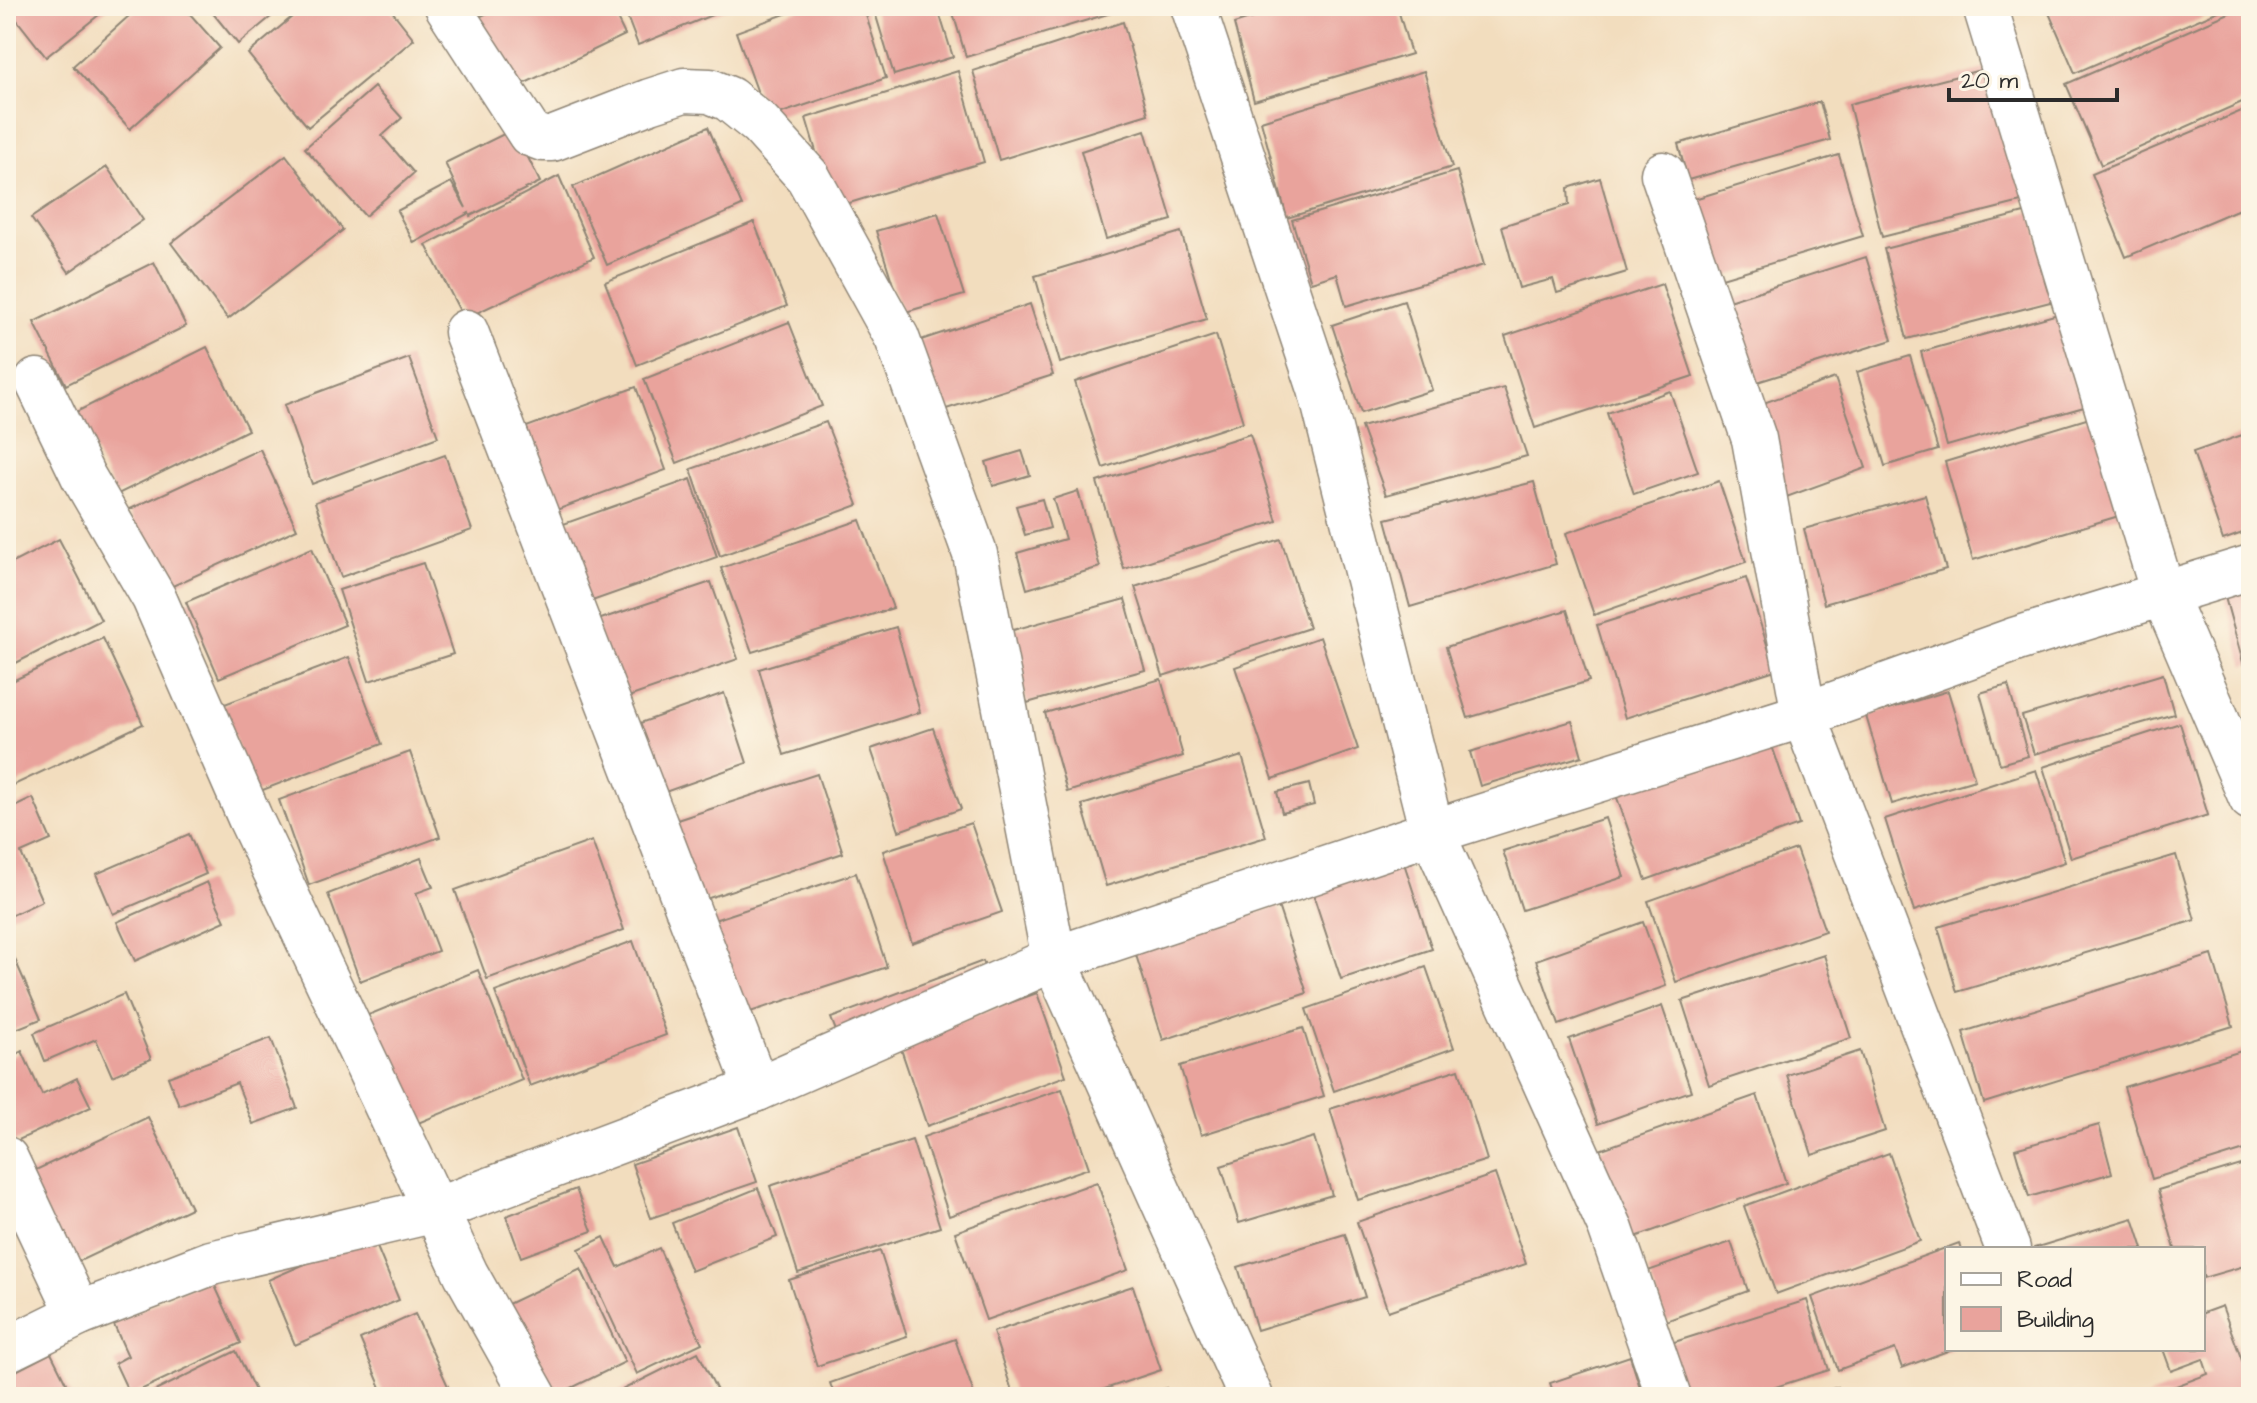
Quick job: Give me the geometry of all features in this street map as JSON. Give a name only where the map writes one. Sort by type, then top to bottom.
[{"type":"street","points":[[447,6],[530,134],[537,138],[552,139],[598,119],[684,90],[710,91],[729,99],[760,124],[808,177],[897,338],[975,554],[1054,959],[1251,1397]]},
{"type":"street","points":[[1193,6],[1320,389],[1432,832],[1610,1227],[1669,1397]]},
{"type":"street","points":[[1985,6],[2163,593],[2251,798]]},
{"type":"street","points":[[1663,174],[1754,439],[1804,715],[2007,1247]]},
{"type":"street","points":[[466,332],[757,1089]]},
{"type":"street","points":[[37,381],[83,476],[154,598],[250,818],[466,1274],[535,1397]]},
{"type":"street","points":[[6,1350],[79,1314],[211,1263],[436,1210],[757,1089],[1054,959],[1432,832],[1804,715],[2017,639],[2251,567]]},
{"type":"street","points":[[6,1159],[79,1314]]},
{"type":"building","points":[[6,6],[110,6],[46,57]]},
{"type":"building","points":[[140,6],[183,6],[220,48],[130,129],[73,66]]},
{"type":"building","points":[[207,6],[284,6],[238,44]]},
{"type":"building","points":[[305,6],[388,6],[414,39],[308,127],[248,54]]},
{"type":"building","points":[[502,6],[611,6],[625,35],[513,89],[479,17]]},
{"type":"building","points":[[623,6],[734,6],[638,45]]},
{"type":"building","points":[[807,6],[863,6],[886,78],[767,118],[736,32]]},
{"type":"building","points":[[873,6],[937,6],[953,57],[894,75]]},
{"type":"building","points":[[951,6],[1123,6],[1124,9],[966,57]]},
{"type":"building","points":[[1289,6],[1397,6],[1411,54],[1254,101],[1234,24]]},
{"type":"building","points":[[2046,6],[2230,6],[2075,73]]},
{"type":"building","points":[[2251,6],[2251,98],[2101,165],[2066,84]]},
{"type":"building","points":[[1123,22],[1148,114],[999,160],[973,71]]},
{"type":"building","points":[[1992,67],[2025,201],[1882,237],[1849,104]]},
{"type":"building","points":[[958,71],[984,162],[833,208],[806,118]]},
{"type":"building","points":[[1424,71],[1452,167],[1287,218],[1261,121]]},
{"type":"building","points":[[374,87],[402,118],[382,136],[414,173],[365,216],[305,148]]},
{"type":"building","points":[[1820,102],[1830,140],[1688,180],[1678,144]]},
{"type":"building","points":[[2251,107],[2251,204],[2126,257],[2092,174]]},
{"type":"building","points":[[708,127],[742,206],[607,265],[573,187]]},
{"type":"building","points":[[514,129],[540,182],[470,216],[469,213],[414,243],[397,211],[451,182],[466,208],[445,163]]},
{"type":"building","points":[[1145,130],[1172,220],[1106,239],[1081,151]]},
{"type":"building","points":[[286,155],[343,230],[228,319],[171,243]]},
{"type":"building","points":[[1839,155],[1863,236],[1705,283],[1681,203]]},
{"type":"building","points":[[107,167],[143,220],[69,272],[31,218]]},
{"type":"building","points":[[1457,171],[1484,265],[1346,306],[1337,274],[1311,282],[1292,220]]},
{"type":"building","points":[[559,176],[594,257],[464,319],[426,245]]},
{"type":"building","points":[[1600,178],[1627,272],[1557,293],[1553,279],[1519,288],[1502,226],[1569,205],[1568,188]]},
{"type":"building","points":[[2032,211],[2054,301],[1907,339],[1884,249]]},
{"type":"building","points":[[938,213],[964,295],[902,313],[876,231]]},
{"type":"building","points":[[754,222],[787,306],[637,365],[605,282]]},
{"type":"building","points":[[1181,232],[1207,319],[1060,363],[1035,276]]},
{"type":"building","points":[[1866,257],[1892,340],[1738,388],[1713,306]]},
{"type":"building","points":[[154,262],[186,326],[66,385],[34,322]]},
{"type":"building","points":[[1662,284],[1693,376],[1535,428],[1505,336]]},
{"type":"building","points":[[1404,301],[1432,390],[1361,413],[1332,325]]},
{"type":"building","points":[[1030,304],[1053,375],[940,411],[918,341]]},
{"type":"building","points":[[2058,314],[2084,407],[1947,446],[1921,352]]},
{"type":"building","points":[[789,322],[822,406],[677,463],[644,379]]},
{"type":"building","points":[[1216,335],[1243,422],[1103,468],[1075,382]]},
{"type":"building","points":[[207,347],[248,430],[116,495],[76,412]]},
{"type":"building","points":[[1910,356],[1938,450],[1885,466],[1857,372]]},
{"type":"building","points":[[409,358],[438,437],[312,484],[284,405]]},
{"type":"building","points":[[1835,378],[1866,468],[1781,499],[1749,408]]},
{"type":"building","points":[[636,387],[666,470],[540,516],[510,433]]},
{"type":"building","points":[[1504,388],[1527,456],[1386,495],[1361,427]]},
{"type":"building","points":[[1670,391],[1698,472],[1634,494],[1607,413]]},
{"type":"building","points":[[2093,417],[2122,515],[1973,560],[1945,462]]},
{"type":"building","points":[[826,422],[858,505],[720,556],[691,469]]},
{"type":"building","points":[[2251,432],[2251,530],[2223,540],[2193,452]]},
{"type":"building","points":[[1250,434],[1277,521],[1124,569],[1097,482]]},
{"type":"building","points":[[260,449],[297,529],[164,590],[128,510]]},
{"type":"building","points":[[1022,451],[1030,475],[993,486],[986,462]]},
{"type":"building","points":[[445,455],[472,530],[341,577],[315,502]]},
{"type":"building","points":[[691,479],[717,557],[578,606],[552,528]]},
{"type":"building","points":[[1719,481],[1746,562],[1594,615],[1566,533]]},
{"type":"building","points":[[1534,482],[1556,564],[1410,607],[1386,519]]},
{"type":"building","points":[[1078,491],[1100,567],[1027,589],[1017,553],[1065,539],[1053,499]]},
{"type":"building","points":[[1925,495],[1946,569],[1824,604],[1804,529]]},
{"type":"building","points":[[1042,499],[1050,528],[1025,535],[1016,506]]},
{"type":"building","points":[[860,520],[893,608],[752,652],[721,568]]},
{"type":"building","points":[[59,539],[101,620],[6,668],[6,566]]},
{"type":"building","points":[[1281,539],[1309,628],[1163,676],[1135,587]]},
{"type":"building","points":[[312,548],[345,625],[219,678],[186,602]]},
{"type":"building","points":[[423,563],[453,654],[369,681],[339,590]]},
{"type":"building","points":[[1746,578],[1775,670],[1625,718],[1597,625]]},
{"type":"building","points":[[711,582],[738,659],[617,701],[595,621]]},
{"type":"building","points":[[2251,582],[2251,664],[2244,666],[2223,590]]},
{"type":"building","points":[[1125,599],[1145,670],[1027,703],[1006,632]]},
{"type":"building","points":[[1567,610],[1589,681],[1468,718],[1446,647]]},
{"type":"building","points":[[896,627],[920,712],[784,755],[759,669]]},
{"type":"building","points":[[1320,637],[1358,749],[1273,779],[1235,667]]},
{"type":"building","points":[[103,638],[143,724],[14,785],[6,769],[6,684]]},
{"type":"building","points":[[349,657],[382,744],[255,793],[222,705]]},
{"type":"building","points":[[2163,674],[2174,714],[2034,754],[2022,716]]},
{"type":"building","points":[[1161,679],[1183,756],[1067,792],[1045,713]]},
{"type":"building","points":[[2008,685],[2028,756],[2000,764],[1980,693]]},
{"type":"building","points":[[1948,691],[1975,780],[1892,804],[1866,716]]},
{"type":"building","points":[[724,693],[747,763],[651,797],[626,728]]},
{"type":"building","points":[[1572,721],[1582,756],[1480,786],[1470,752]]},
{"type":"building","points":[[2180,723],[2208,815],[2071,858],[2043,767]]},
{"type":"building","points":[[933,728],[961,809],[899,831],[871,749]]},
{"type":"building","points":[[1769,737],[1799,825],[1646,880],[1615,792]]},
{"type":"building","points":[[410,752],[440,837],[309,885],[279,800]]},
{"type":"building","points":[[1242,756],[1266,837],[1106,886],[1082,805]]},
{"type":"building","points":[[2036,770],[2065,862],[1914,911],[1885,819]]},
{"type":"building","points":[[817,774],[843,853],[694,903],[668,823]]},
{"type":"building","points":[[1309,784],[1314,805],[1282,813],[1277,792]]},
{"type":"building","points":[[33,798],[51,840],[21,853],[42,901],[6,918],[6,811]]},
{"type":"building","points":[[1605,818],[1624,877],[1522,910],[1503,851]]},
{"type":"building","points":[[971,823],[1002,912],[912,943],[883,851]]},
{"type":"building","points":[[189,834],[206,874],[113,914],[96,874]]},
{"type":"building","points":[[592,841],[624,930],[487,979],[455,890]]},
{"type":"building","points":[[1796,849],[1825,931],[1676,982],[1648,901]]},
{"type":"building","points":[[2176,855],[2195,920],[1957,992],[1938,927]]},
{"type":"building","points":[[421,858],[433,887],[416,893],[438,951],[360,981],[328,894]]},
{"type":"building","points":[[1403,860],[1432,949],[1341,979],[1312,891]]},
{"type":"building","points":[[856,873],[887,967],[738,1016],[708,922]]},
{"type":"building","points":[[207,882],[225,921],[135,961],[117,922]]},
{"type":"building","points":[[1278,906],[1307,993],[1163,1040],[1135,952]]},
{"type":"building","points":[[1643,922],[1666,986],[1559,1025],[1536,960]]},
{"type":"building","points":[[6,939],[41,1019],[6,1033]]},
{"type":"building","points":[[633,941],[666,1035],[530,1086],[495,992]]},
{"type":"building","points":[[1824,955],[1851,1038],[1709,1085],[1682,1001]]},
{"type":"building","points":[[2212,955],[2233,1026],[1984,1103],[1963,1032]]},
{"type":"building","points":[[983,961],[992,984],[840,1041],[831,1018]]},
{"type":"building","points":[[1426,967],[1454,1048],[1334,1091],[1306,1009]]},
{"type":"building","points":[[478,970],[522,1080],[406,1128],[361,1018]]},
{"type":"building","points":[[1037,993],[1066,1076],[927,1126],[899,1043]]},
{"type":"building","points":[[124,994],[151,1059],[112,1076],[96,1039],[45,1061],[34,1033]]},
{"type":"building","points":[[1662,1006],[1691,1091],[1598,1124],[1569,1039]]},
{"type":"building","points":[[1303,1028],[1324,1096],[1201,1135],[1180,1066]]},
{"type":"building","points":[[271,1038],[297,1108],[253,1124],[237,1083],[179,1105],[168,1077]]},
{"type":"building","points":[[2251,1048],[2251,1148],[2152,1179],[2124,1087]]},
{"type":"building","points":[[22,1051],[42,1095],[77,1078],[91,1107],[12,1143],[6,1129],[6,1059]]},
{"type":"building","points":[[1860,1051],[1885,1131],[1812,1155],[1787,1075]]},
{"type":"building","points":[[1459,1069],[1487,1160],[1358,1200],[1330,1109]]},
{"type":"building","points":[[1062,1089],[1089,1168],[949,1216],[923,1137]]},
{"type":"building","points":[[1757,1095],[1786,1183],[1630,1239],[1599,1150]]},
{"type":"building","points":[[148,1117],[191,1208],[65,1268],[23,1176]]},
{"type":"building","points":[[2099,1125],[2112,1173],[2029,1197],[2015,1149]]},
{"type":"building","points":[[738,1127],[757,1182],[651,1218],[632,1164]]},
{"type":"building","points":[[1314,1137],[1332,1195],[1239,1223],[1221,1166]]},
{"type":"building","points":[[912,1140],[940,1227],[798,1273],[770,1186]]},
{"type":"building","points":[[1889,1153],[1920,1241],[1776,1294],[1744,1206]]},
{"type":"building","points":[[2251,1162],[2251,1264],[2205,1277],[2205,1247],[2174,1247],[2158,1190]]},
{"type":"building","points":[[1495,1174],[1526,1264],[1388,1311],[1357,1222]]},
{"type":"building","points":[[1097,1182],[1128,1270],[986,1320],[955,1232]]},
{"type":"building","points":[[758,1188],[777,1237],[691,1271],[672,1223]]},
{"type":"building","points":[[576,1189],[592,1231],[521,1257],[506,1216]]},
{"type":"building","points":[[2133,1218],[2142,1247],[2037,1247]]},
{"type":"building","points":[[1345,1234],[1365,1297],[1257,1330],[1238,1267]]},
{"type":"building","points":[[372,1235],[399,1300],[295,1345],[268,1280]]},
{"type":"building","points":[[604,1237],[618,1267],[659,1248],[702,1343],[637,1374],[579,1249]]},
{"type":"building","points":[[1731,1242],[1748,1291],[1666,1321],[1648,1271]]},
{"type":"building","points":[[1945,1248],[1945,1351],[1948,1351],[1902,1368],[1895,1349],[1838,1370],[1812,1297]]},
{"type":"building","points":[[880,1251],[907,1336],[817,1366],[789,1280]]},
{"type":"building","points":[[581,1269],[625,1362],[553,1397],[508,1304]]},
{"type":"building","points":[[211,1277],[241,1343],[130,1395],[115,1363],[128,1356],[113,1323]]},
{"type":"building","points":[[1133,1286],[1161,1370],[1081,1397],[1014,1397],[993,1332]]},
{"type":"building","points":[[1807,1300],[1829,1370],[1744,1397],[1681,1397],[1665,1345]]},
{"type":"building","points":[[2222,1306],[2243,1363],[2251,1361],[2251,1397],[2147,1397],[2208,1374],[2203,1359],[2171,1371],[2164,1351],[2205,1351],[2205,1312]]},
{"type":"building","points":[[415,1314],[453,1397],[385,1397],[360,1339]]},
{"type":"building","points":[[955,1339],[975,1397],[835,1397],[830,1383]]},
{"type":"building","points":[[236,1351],[258,1397],[143,1397]]},
{"type":"building","points":[[698,1352],[720,1397],[608,1397]]},
{"type":"building","points":[[51,1353],[73,1397],[6,1397],[6,1376]]},
{"type":"building","points":[[1630,1356],[1643,1397],[1555,1397],[1550,1383]]},
{"type":"building","points":[[1838,1387],[1841,1397],[1807,1397],[1807,1396]]},
{"type":"building","points":[[1166,1388],[1169,1397],[1141,1397]]}]
